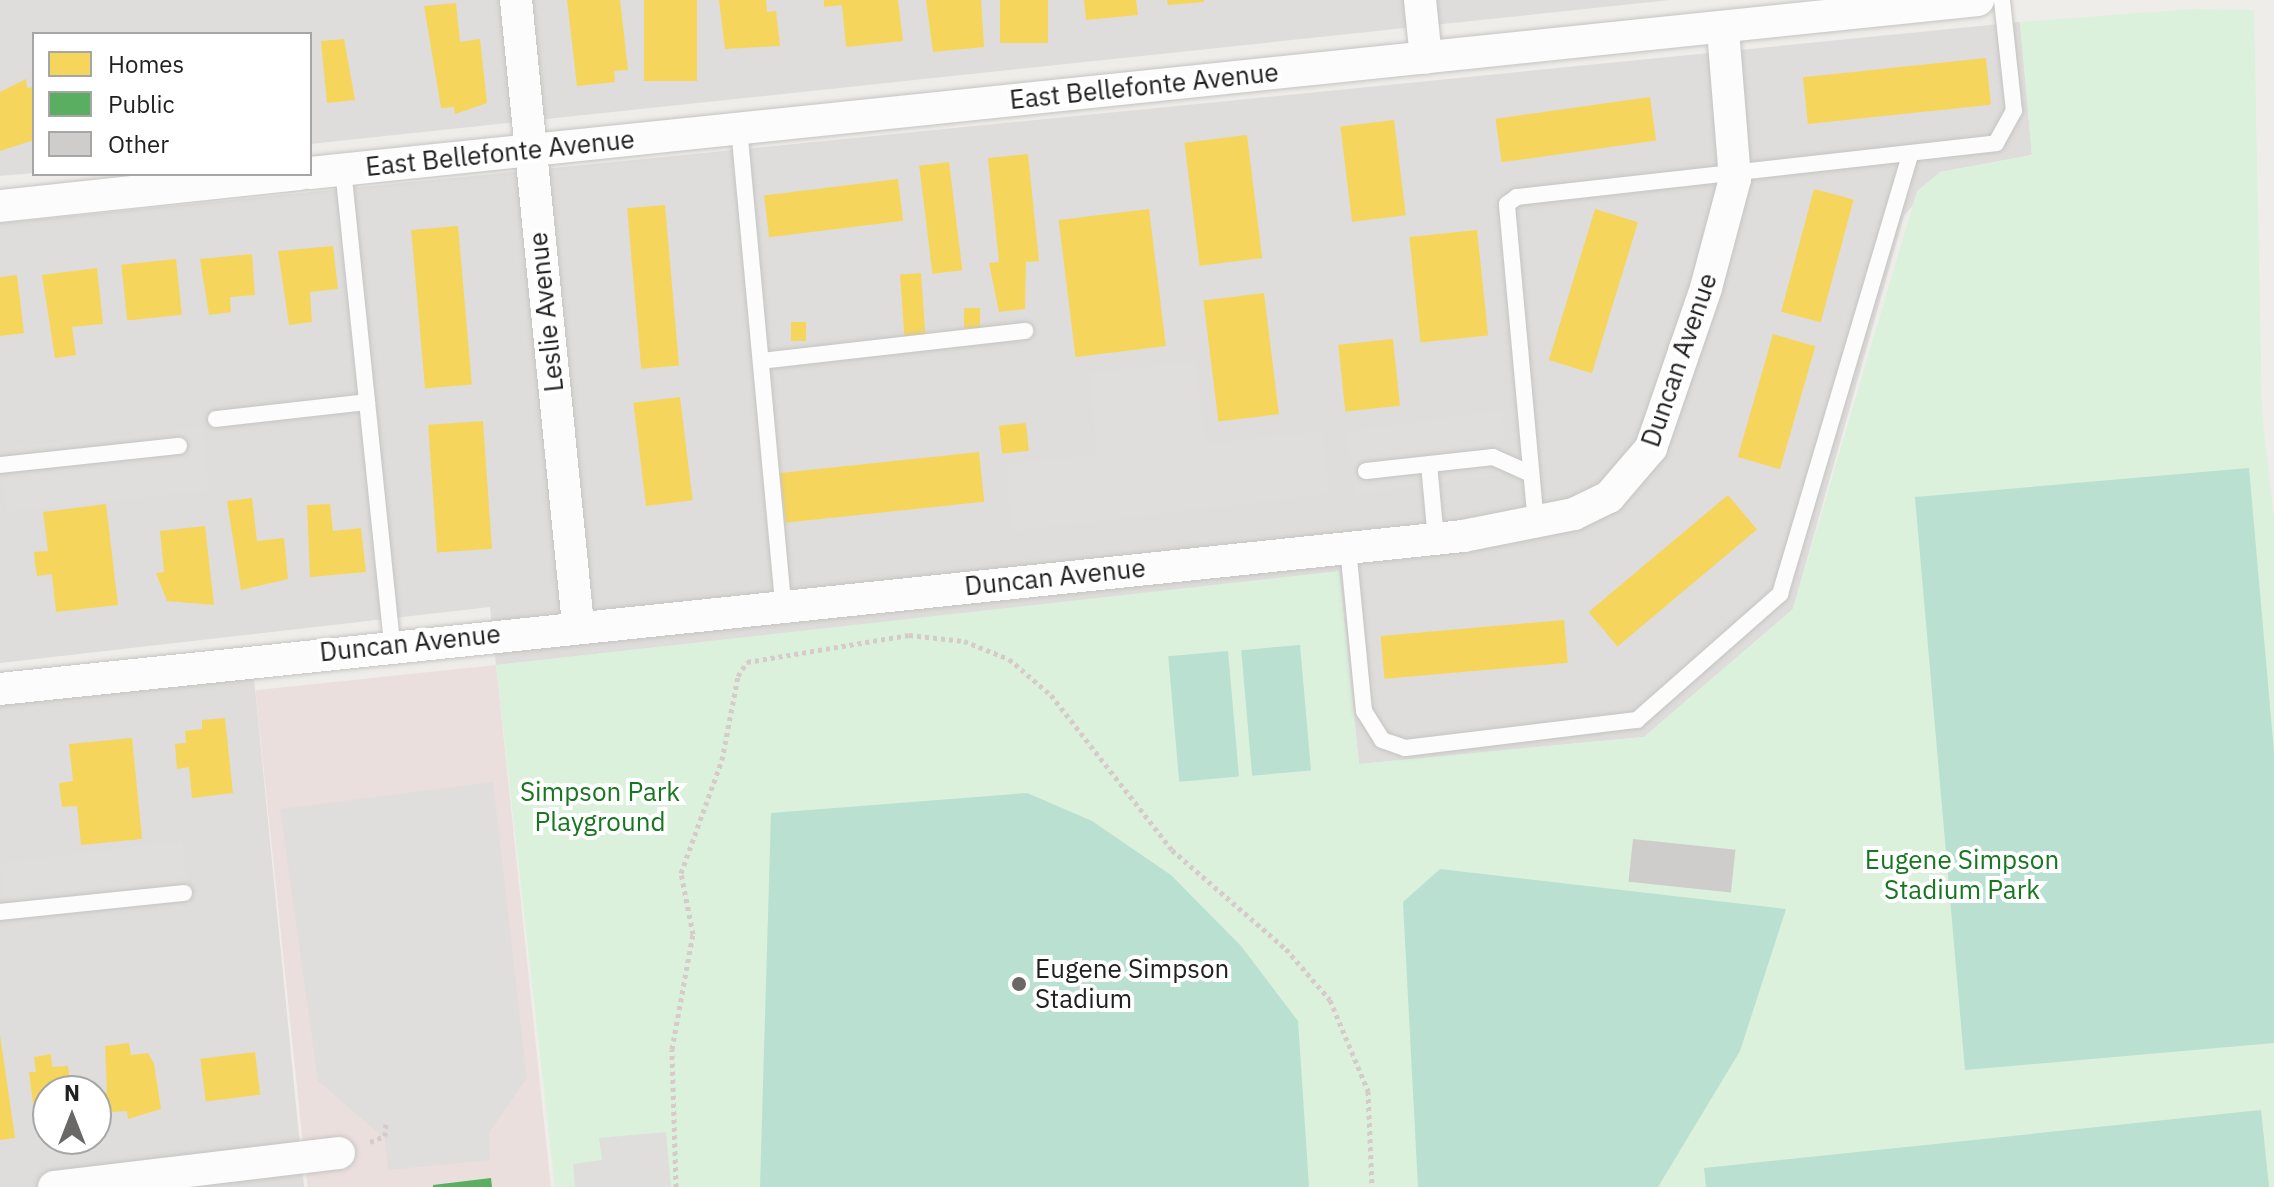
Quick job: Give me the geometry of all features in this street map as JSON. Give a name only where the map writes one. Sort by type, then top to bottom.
[{"type":"street","name":"Leslie Avenue","points":[[516,0],[578,624]]},
{"type":"street","points":[[1420,0],[1426,58]]},
{"type":"street","name":"East Bellefonte Avenue","points":[[312,173],[1723,29],[1978,0]]},
{"type":"street","name":"Duncan Avenue","points":[[0,689],[578,624],[1436,539],[1536,524],[1609,497],[1651,448],[1706,288],[1735,172],[1723,29]]},
{"type":"street","points":[[0,206],[280,176]]},
{"type":"street","points":[[54,1187],[339,1153]]},
{"type":"lane","points":[[1536,524],[1507,204],[1517,197],[1986,146],[2010,129],[2002,0]]},
{"type":"lane","points":[[739,128],[783,603]]},
{"type":"lane","points":[[1348,548],[1364,711],[1382,740],[1405,748],[1637,720],[1780,594],[1910,154]]},
{"type":"lane","points":[[343,169],[392,645]]},
{"type":"lane","points":[[761,361],[1025,331]]},
{"type":"lane","points":[[216,419],[367,402]]},
{"type":"lane","points":[[0,465],[179,446]]},
{"type":"lane","points":[[1366,471],[1493,457],[1531,474]]},
{"type":"lane","points":[[1429,464],[1436,539]]},
{"type":"lane","points":[[0,912],[184,893]]},
{"type":"path","points":[[676,1187],[668,1124],[672,1049],[693,934],[681,873],[722,760],[738,676],[747,662],[909,635],[964,641],[1009,659],[1051,695],[1172,850],[1286,949],[1330,1000],[1368,1091],[1372,1187]]},
{"type":"path","points":[[385,1136],[386,1121]]},
{"type":"shaded area","points":[[0,0],[1670,0],[312,144],[312,32],[32,32],[32,173],[0,176]]},
{"type":"shaded area","points":[[2020,22],[2032,155],[1940,172],[1904,216],[1793,609],[1644,737],[1359,764],[1339,572],[496,665],[490,607],[0,663],[0,223]]},
{"type":"shaded area","points":[[1195,361],[1205,444],[1322,431],[1329,494],[1012,531],[1006,465],[1097,454],[1089,373]]},
{"type":"shaded area","points":[[1501,410],[1510,473],[1355,495],[1347,432]]},
{"type":"shaded area","points":[[202,427],[209,491],[7,512],[0,448]]},
{"type":"shaded area","points":[[496,665],[551,1187],[308,1187],[255,690]]},
{"type":"shaded area","points":[[254,678],[304,1187],[0,1187],[0,704]]},
{"type":"shaded area","points":[[493,782],[527,1078],[489,1133],[490,1160],[388,1170],[385,1139],[318,1081],[280,809]]},
{"type":"shaded area","points":[[182,841],[190,905],[8,927],[0,863]]},
{"type":"shaded area","points":[[666,1132],[671,1187],[575,1187],[573,1164],[602,1160],[599,1138]]},
{"type":"green space","name":"Eugene Simpson Stadium Park","points":[[2193,9],[2254,10],[2262,413],[2274,518],[2274,1187],[555,1187],[496,665],[1339,571],[1359,764],[1644,737],[1793,609],[1917,191],[1940,172],[2032,155],[2020,22]]},
{"type":"green space","points":[[2249,468],[2274,752],[2274,1043],[1965,1070],[1915,497]]},
{"type":"green space","points":[[1300,645],[1311,771],[1252,776],[1241,650]]},
{"type":"green space","points":[[1228,651],[1239,777],[1179,782],[1168,656]]},
{"type":"green space","name":"Eugene Simpson Stadium","points":[[1027,793],[1092,821],[1171,875],[1241,946],[1298,1021],[1309,1187],[760,1187],[771,813]]},
{"type":"green space","points":[[1440,869],[1786,909],[1740,1051],[1658,1187],[1418,1187],[1403,902]]},
{"type":"green space","points":[[2261,1110],[2269,1187],[1706,1187],[1704,1168]]},
{"type":"building: Homes","points":[[567,0],[620,0],[628,70],[614,71],[615,82],[577,86]]},
{"type":"building: Homes","points":[[644,0],[697,0],[697,81],[644,81]]},
{"type":"building: Homes","points":[[719,0],[766,0],[767,12],[776,11],[780,46],[725,49]]},
{"type":"building: Homes","points":[[824,0],[898,0],[903,41],[846,47],[842,5],[824,7]]},
{"type":"building: Homes","points":[[926,0],[981,0],[984,47],[933,52]]},
{"type":"building: Homes","points":[[1000,0],[1048,0],[1048,43],[1000,43]]},
{"type":"building: Homes","points":[[1084,0],[1136,0],[1138,15],[1086,20]]},
{"type":"building: Homes","points":[[1167,0],[1204,0],[1204,2],[1168,5]]},
{"type":"building: Homes","points":[[456,3],[460,42],[480,39],[487,103],[455,114],[454,107],[441,108],[424,6]]},
{"type":"building: Homes","points":[[344,39],[355,100],[327,103],[321,41]]},
{"type":"building: Homes","points":[[1986,58],[1991,105],[1808,124],[1803,77]]},
{"type":"building: Homes","points":[[26,79],[27,88],[32,87],[32,141],[0,151],[0,92]]},
{"type":"building: Homes","points":[[1650,97],[1656,141],[1502,162],[1496,119]]},
{"type":"building: Homes","points":[[1394,120],[1406,215],[1352,222],[1340,127]]},
{"type":"building: Homes","points":[[1247,135],[1262,258],[1200,266],[1184,143]]},
{"type":"building: Homes","points":[[1028,154],[1039,261],[1026,262],[1025,309],[999,312],[989,263],[999,262],[988,158]]},
{"type":"building: Homes","points":[[949,162],[962,270],[933,274],[919,166]]},
{"type":"building: Homes","points":[[898,179],[903,221],[769,237],[764,195]]},
{"type":"building: Homes","points":[[1814,189],[1854,200],[1821,322],[1781,312]]},
{"type":"building: Homes","points":[[665,205],[679,365],[641,369],[627,208]]},
{"type":"building: Homes","points":[[1149,209],[1166,346],[1075,357],[1059,220]]},
{"type":"building: Homes","points":[[1595,209],[1638,222],[1592,373],[1549,360]]},
{"type":"building: Homes","points":[[458,226],[472,384],[425,388],[411,230]]},
{"type":"building: Homes","points":[[1477,230],[1488,335],[1420,343],[1409,237]]},
{"type":"building: Homes","points":[[333,246],[338,289],[310,292],[312,322],[289,325],[278,251]]},
{"type":"building: Homes","points":[[252,254],[255,295],[230,297],[231,312],[209,315],[200,259]]},
{"type":"building: Homes","points":[[176,259],[182,315],[127,320],[121,265]]},
{"type":"building: Homes","points":[[97,268],[103,324],[72,327],[76,355],[55,358],[42,275]]},
{"type":"building: Homes","points":[[921,273],[925,336],[904,337],[900,274]]},
{"type":"building: Homes","points":[[17,275],[24,333],[0,336],[0,277]]},
{"type":"building: Homes","points":[[1264,293],[1279,414],[1218,422],[1203,300]]},
{"type":"building: Homes","points":[[964,308],[980,308],[980,328],[964,328]]},
{"type":"building: Homes","points":[[791,322],[806,322],[806,341],[791,341]]},
{"type":"building: Homes","points":[[1773,334],[1815,346],[1780,469],[1738,457]]},
{"type":"building: Homes","points":[[1393,339],[1400,406],[1345,411],[1338,345]]},
{"type":"building: Homes","points":[[680,397],[693,500],[646,506],[633,403]]},
{"type":"building: Homes","points":[[483,421],[492,549],[437,553],[428,425]]},
{"type":"building: Homes","points":[[1026,423],[1029,451],[1002,454],[999,426]]},
{"type":"building: Homes","points":[[979,452],[984,502],[785,523],[780,473]]},
{"type":"building: Homes","points":[[1728,495],[1757,529],[1618,646],[1589,612]]},
{"type":"building: Homes","points":[[252,498],[257,541],[284,538],[288,579],[241,590],[227,501]]},
{"type":"building: Homes","points":[[106,504],[118,605],[56,612],[52,574],[37,576],[35,563],[34,552],[48,551],[43,512]]},
{"type":"building: Homes","points":[[330,504],[333,531],[361,528],[366,572],[310,577],[307,505]]},
{"type":"building: Homes","points":[[205,526],[214,605],[167,601],[156,573],[164,572],[160,531]]},
{"type":"building: Homes","points":[[1564,620],[1568,663],[1384,679],[1381,636]]},
{"type":"building: Homes","points":[[225,718],[233,793],[192,798],[189,767],[177,769],[175,744],[186,743],[185,731],[202,729],[202,720]]},
{"type":"building: Homes","points":[[132,738],[142,839],[81,845],[77,806],[62,807],[59,783],[73,781],[69,744]]},
{"type":"building: Homes","points":[[0,1035],[15,1138],[0,1140]]},
{"type":"building: Homes","points":[[129,1043],[131,1055],[148,1053],[154,1064],[161,1109],[128,1119],[127,1111],[112,1112],[112,1075],[106,1075],[105,1046]]},
{"type":"building: Homes","points":[[255,1052],[260,1095],[206,1101],[200,1059]]},
{"type":"building: Homes","points":[[51,1054],[52,1067],[68,1066],[69,1075],[32,1075],[32,1096],[29,1072],[36,1072],[34,1057]]},
{"type":"building: Public","points":[[491,1178],[492,1187],[433,1187],[433,1185]]},
{"type":"building: Other","points":[[1633,839],[1735,850],[1731,893],[1629,882]]},
{"type":"place","name":"Eugene Simpson Stadium","points":[[1019,984]]},
{"type":"park label","name":"Simpson Park Playground","points":[[600,807]]}]
